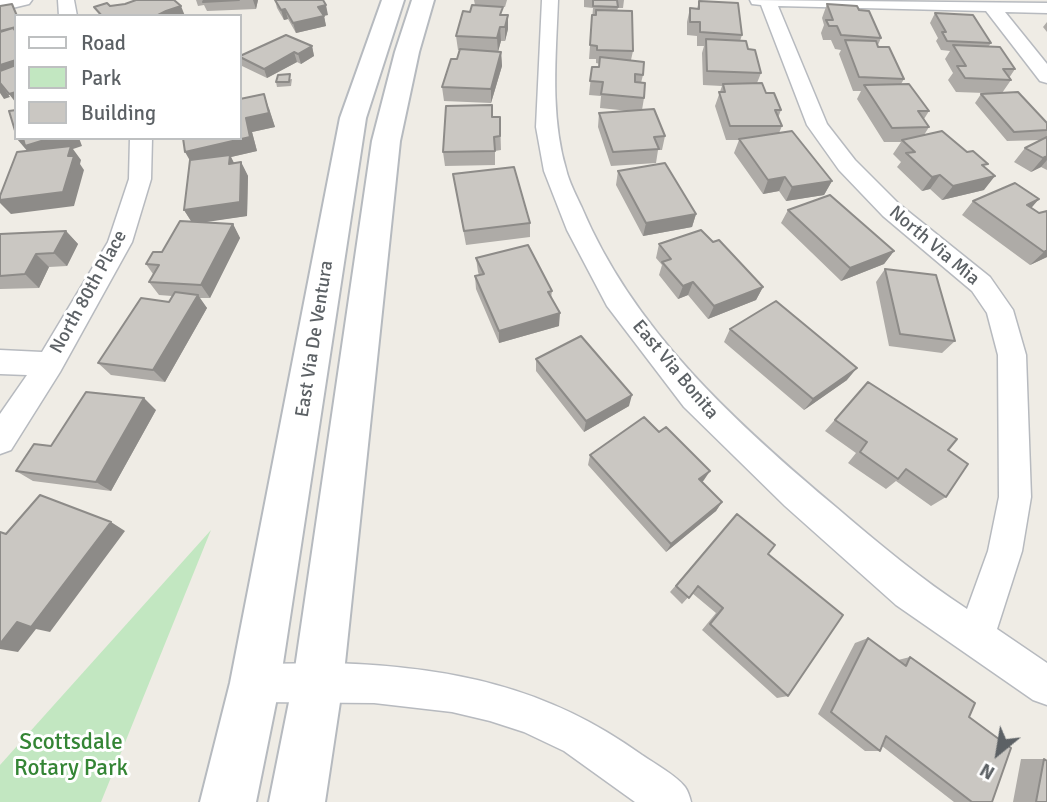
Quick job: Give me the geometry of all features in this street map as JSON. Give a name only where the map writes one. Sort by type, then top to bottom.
[{"type":"main road","name":"East Via De Ventura","points":[[229,802],[256,683],[353,118],[393,0]]},
{"type":"main road","points":[[297,802],[318,682],[386,141],[423,0]]},
{"type":"street","points":[[0,5],[22,0]]},
{"type":"street","name":"East Via Bonita","points":[[550,0],[546,127],[555,171],[579,230],[616,299],[694,398],[797,495],[909,592],[1047,686]]},
{"type":"street","points":[[758,0],[1047,8]]},
{"type":"street","name":"North Via Mia","points":[[768,1],[817,125],[847,165],[891,210],[981,284],[1000,310],[1012,355],[1015,497],[1005,551],[975,638]]},
{"type":"street","points":[[991,6],[1047,77]]},
{"type":"street","name":"North 80th Place","points":[[0,440],[50,364],[120,242],[141,179],[141,140]]},
{"type":"street","name":"North 80th Place","points":[[0,362],[50,364]]},
{"type":"street","points":[[256,683],[380,683],[436,689],[518,709],[566,730],[670,802]]},
{"type":"green space","name":"Scottsdale Rotary Park","points":[[211,530],[101,802],[0,802],[0,765]]},
{"type":"building","points":[[136,0],[174,0],[181,6],[160,14],[100,14],[94,7],[107,3],[110,6]]},
{"type":"building","points":[[204,0],[239,0],[203,2]]},
{"type":"building","points":[[275,0],[323,0],[326,5],[318,7],[324,16],[293,23],[285,9],[281,10]]},
{"type":"building","points":[[593,0],[617,0],[618,7],[593,6]]},
{"type":"building","points":[[699,1],[738,3],[742,35],[700,32],[700,22],[690,22],[690,8],[699,9]]},
{"type":"building","points":[[12,4],[16,14],[14,14],[14,28],[0,31],[0,6]]},
{"type":"building","points":[[827,4],[857,6],[859,10],[869,11],[881,38],[841,35],[837,26],[829,26],[826,20],[833,20]]},
{"type":"building","points":[[472,5],[503,7],[500,15],[508,15],[505,27],[500,27],[497,38],[456,36],[463,11],[470,12]]},
{"type":"building","points":[[596,10],[632,11],[633,51],[597,50],[597,46],[590,45],[592,15],[596,15]]},
{"type":"building","points":[[935,13],[973,15],[991,43],[947,41],[942,32],[946,32]]},
{"type":"building","points":[[14,29],[14,61],[0,65],[0,32]]},
{"type":"building","points":[[286,35],[312,46],[298,54],[294,52],[264,69],[242,58],[242,55]]},
{"type":"building","points":[[706,39],[746,41],[748,49],[755,50],[761,73],[707,71]]},
{"type":"building","points":[[845,40],[876,41],[878,47],[889,47],[904,79],[859,77]]},
{"type":"building","points":[[953,45],[1000,47],[1015,69],[1003,69],[1011,80],[965,78],[957,66],[966,66]]},
{"type":"building","points":[[460,49],[501,52],[491,89],[442,87],[451,59],[457,59]]},
{"type":"building","points":[[600,57],[644,62],[643,75],[635,74],[635,82],[645,83],[644,98],[601,94],[603,82],[590,81],[592,67],[599,67]]},
{"type":"building","points":[[14,66],[14,93],[9,94],[0,83],[0,71]]},
{"type":"building","points":[[290,74],[289,82],[276,82],[278,75]]},
{"type":"building","points":[[762,83],[766,93],[774,93],[781,110],[775,110],[782,126],[730,126],[719,92],[725,92],[723,84]]},
{"type":"building","points":[[909,84],[929,111],[918,111],[929,127],[892,128],[864,85]]},
{"type":"building","points":[[1018,92],[1047,123],[1047,130],[1014,132],[981,94]]},
{"type":"building","points":[[264,94],[269,113],[246,118],[250,137],[242,139],[242,99]]},
{"type":"building","points":[[492,105],[492,117],[500,117],[500,136],[494,137],[495,151],[443,152],[446,106]]},
{"type":"building","points":[[654,109],[665,136],[654,137],[659,149],[613,152],[599,113]]},
{"type":"building","points":[[14,110],[14,127],[9,111]]},
{"type":"building","points":[[792,131],[832,181],[792,187],[785,177],[768,180],[739,139]]},
{"type":"building","points":[[942,131],[967,152],[973,151],[988,164],[982,165],[995,176],[953,186],[940,175],[932,177],[906,153],[915,152],[902,140]]},
{"type":"building","points":[[1047,137],[1047,156],[1043,158],[1025,148]]},
{"type":"building","points":[[24,140],[44,140],[25,146]]},
{"type":"building","points":[[183,140],[237,140],[185,152]]},
{"type":"building","points":[[71,146],[68,156],[74,156],[63,192],[0,200],[17,152]]},
{"type":"building","points":[[230,155],[229,164],[241,162],[240,202],[184,210],[190,160]]},
{"type":"building","points":[[665,163],[696,214],[646,223],[618,171]]},
{"type":"building","points":[[514,167],[530,223],[464,231],[453,174]]},
{"type":"building","points":[[1015,183],[1039,199],[1027,205],[1039,213],[1047,211],[1047,250],[1044,252],[973,201]]},
{"type":"building","points":[[830,195],[894,251],[850,268],[788,210]]},
{"type":"building","points":[[180,221],[233,224],[201,285],[149,282],[159,265],[146,264],[153,252],[162,252]]},
{"type":"building","points":[[701,230],[713,242],[719,240],[763,287],[714,306],[693,282],[683,286],[662,262],[671,259],[659,244]]},
{"type":"building","points":[[66,231],[54,253],[36,254],[25,274],[0,276],[0,234]]},
{"type":"building","points":[[528,245],[552,291],[548,292],[560,313],[499,331],[475,276],[484,274],[476,258]]},
{"type":"building","points":[[885,269],[936,275],[955,341],[900,334]]},
{"type":"building","points":[[175,292],[198,295],[153,370],[98,363],[141,298],[169,302]]},
{"type":"building","points":[[776,301],[857,368],[813,399],[730,329]]},
{"type":"building","points":[[581,336],[632,395],[586,421],[536,359]]},
{"type":"building","points":[[868,382],[957,439],[948,450],[968,464],[946,497],[906,469],[898,479],[860,452],[867,442],[835,420]]},
{"type":"building","points":[[86,392],[144,398],[96,482],[16,471],[34,444],[51,446]]},
{"type":"building","points":[[644,417],[659,432],[666,427],[710,471],[699,479],[722,502],[671,544],[590,455]]},
{"type":"building","points":[[40,495],[111,522],[31,627],[17,622],[0,644],[0,532],[6,534]]},
{"type":"building","points":[[737,514],[775,545],[768,554],[843,615],[788,696],[710,624],[723,608],[698,586],[689,598],[676,586]]},
{"type":"building","points":[[868,638],[906,666],[910,657],[975,703],[969,717],[1011,748],[992,802],[972,802],[886,736],[880,751],[831,712]]},
{"type":"building","points":[[1044,759],[1047,761],[1047,802],[1036,802]]}]
